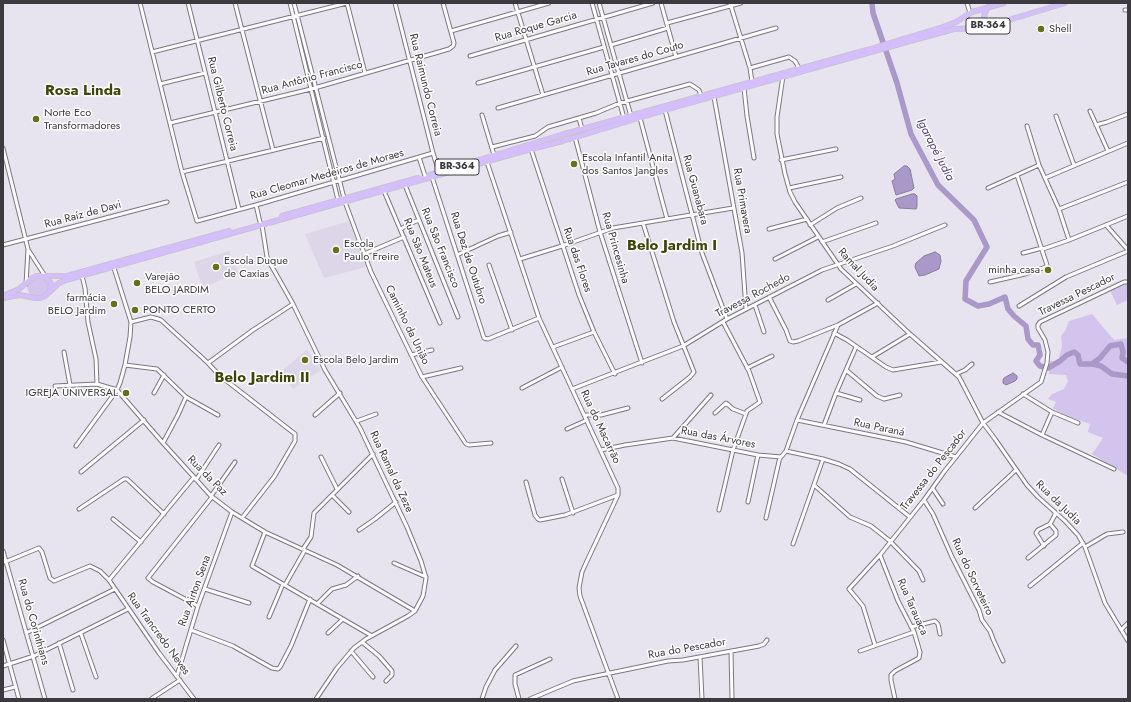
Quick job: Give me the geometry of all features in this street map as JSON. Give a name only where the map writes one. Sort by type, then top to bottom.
[{"type":"highway","name":"BR-364","points":[[910,39],[951,24],[970,13],[1004,3]]},
{"type":"highway","name":"BR-364","points":[[3,297],[20,295],[40,298],[45,296],[50,290],[60,283],[338,200],[345,200],[384,191],[563,141],[910,39],[954,29],[976,28],[1064,3]]},
{"type":"highway","points":[[988,7],[984,13],[984,17],[986,22],[992,24]]},
{"type":"highway","name":"BR-364","points":[[3,297],[19,289],[36,276],[68,276],[345,200],[602,123],[799,68],[868,51]]},
{"type":"highway","points":[[602,123],[604,126],[603,129]]},
{"type":"highway","points":[[561,135],[560,138],[563,141]]},
{"type":"highway","points":[[46,277],[50,282],[50,290]]},
{"type":"highway","points":[[26,284],[25,292],[30,297]]},
{"type":"street","points":[[140,3],[182,172],[328,137]]},
{"type":"street","name":"Rua Gilberto Correia","points":[[188,3],[239,209]]},
{"type":"street","points":[[236,3],[273,150]]},
{"type":"street","points":[[290,3],[295,16],[313,88],[338,200]]},
{"type":"street","points":[[294,3],[295,16]]},
{"type":"street","points":[[152,52],[347,3],[365,74]]},
{"type":"street","name":"Rua Raimundo Correia","points":[[395,3],[439,172]]},
{"type":"street","points":[[444,3],[451,31],[549,3]]},
{"type":"street","points":[[515,3],[543,95]]},
{"type":"street","points":[[592,3],[624,118]]},
{"type":"street","points":[[599,3],[631,116]]},
{"type":"street","name":"Rua Roque Garcia","points":[[470,56],[653,3]]},
{"type":"street","points":[[661,3],[676,57]]},
{"type":"street","points":[[666,23],[730,4],[741,3]]},
{"type":"street","points":[[967,3],[970,13]]},
{"type":"street","points":[[730,4],[750,68],[752,82]]},
{"type":"street","points":[[611,45],[668,28]]},
{"type":"street","name":"Rua Tavares do Couto","points":[[498,108],[776,28]]},
{"type":"street","name":"Rua Antônio Francisco","points":[[170,123],[313,88],[449,49],[453,46],[454,42],[451,31]]},
{"type":"street","points":[[478,83],[604,47]]},
{"type":"street","points":[[750,68],[789,57],[795,61],[799,68]]},
{"type":"street","points":[[160,84],[205,73]]},
{"type":"street","name":"Ramal Judia","points":[[783,76],[776,123],[781,160],[789,188],[795,202],[837,264],[856,284],[910,334],[956,374],[965,387],[983,423]]},
{"type":"street","points":[[492,147],[535,136],[548,127],[596,113],[620,103],[690,84],[699,90],[701,96]]},
{"type":"street","name":"Caminho da União","points":[[313,88],[345,200],[364,254],[379,289],[422,377],[465,443],[469,445],[491,443]]},
{"type":"street","points":[[744,88],[754,158]]},
{"type":"street","name":"Rua Primavera","points":[[714,97],[742,252],[746,309]]},
{"type":"street","name":"Rua Guanabara","points":[[665,110],[702,253],[727,319]]},
{"type":"street","points":[[1090,111],[1108,151]]},
{"type":"street","points":[[1096,125],[1128,114]]},
{"type":"street","points":[[482,115],[494,155]]},
{"type":"street","points":[[1056,116],[1074,165]]},
{"type":"street","points":[[578,118],[582,129]]},
{"type":"street","points":[[640,118],[667,219]]},
{"type":"street","points":[[1027,126],[1039,165],[1059,209],[1069,240]]},
{"type":"street","name":"Rua Princesinha","points":[[575,137],[600,232],[642,363]]},
{"type":"street","points":[[1045,178],[1128,143]]},
{"type":"street","points":[[3,148],[28,249],[26,284]]},
{"type":"street","name":"Rua das Flores","points":[[531,149],[562,246],[594,332],[614,374]]},
{"type":"street","points":[[781,160],[836,149]]},
{"type":"street","name":"Rua Cleomar Medeiros de Moraes","points":[[182,172],[196,220],[199,221],[433,153]]},
{"type":"street","name":"Rua Cleomar Medeiros de Moraes","points":[[419,157],[425,176]]},
{"type":"street","name":"Rua do Macarrão","points":[[487,162],[539,318],[618,488],[618,495]]},
{"type":"street","points":[[988,188],[1039,165]]},
{"type":"street","points":[[990,282],[1047,267],[1017,175]]},
{"type":"street","name":"Rua Dez de Outubro","points":[[432,177],[482,334],[486,340],[512,330]]},
{"type":"street","points":[[789,188],[841,177]]},
{"type":"street","points":[[1059,209],[1128,182]]},
{"type":"street","name":"Rua São Francisco","points":[[405,185],[458,317]]},
{"type":"street","name":"Rua São Mateus","points":[[384,191],[440,323]]},
{"type":"street","points":[[810,225],[837,208],[861,198]]},
{"type":"street","name":"Rua Raíz de Davi","points":[[3,245],[167,202]]},
{"type":"street","name":"Rua Ramal da Zeze","points":[[256,205],[269,261],[317,356],[357,422],[396,502],[415,546],[426,577],[423,596],[415,611]]},
{"type":"street","points":[[520,259],[613,228],[733,208]]},
{"type":"street","points":[[1023,253],[1042,249],[1069,240],[1128,216]]},
{"type":"street","points":[[768,229],[807,219]]},
{"type":"street","points":[[401,229],[419,220]]},
{"type":"street","points":[[643,223],[674,322],[694,373],[662,399]]},
{"type":"street","points":[[822,242],[876,223]]},
{"type":"street","name":"Travessa Rochedo","points":[[572,389],[683,346],[727,319],[837,264],[893,246],[945,225]]},
{"type":"street","points":[[1019,306],[1066,276],[1128,251],[1106,225]]},
{"type":"street","points":[[457,255],[498,236],[511,232]]},
{"type":"street","points":[[364,254],[404,237]]},
{"type":"street","name":"Travessa Rochedo","points":[[775,259],[818,237]]},
{"type":"street","points":[[28,249],[46,277]]},
{"type":"street","points":[[489,265],[512,330],[539,318]]},
{"type":"street","points":[[76,446],[117,390],[125,365],[131,322],[114,268]]},
{"type":"street","points":[[82,276],[85,288],[88,322],[96,359],[97,384]]},
{"type":"street","name":"Travessa Pescador","points":[[1044,374],[1047,363],[1047,349],[1045,340],[1038,328],[1040,322],[1124,282],[1128,282]]},
{"type":"street","points":[[828,300],[856,284]]},
{"type":"street","points":[[769,297],[790,341],[793,342],[838,325],[878,303]]},
{"type":"street","points":[[208,363],[292,304]]},
{"type":"street","points":[[755,305],[764,332]]},
{"type":"street","points":[[131,322],[145,318],[158,318],[233,387],[293,432],[296,436],[295,441],[274,477],[242,518]]},
{"type":"street","points":[[719,510],[719,504],[733,450],[746,414],[748,409],[760,402],[747,368],[723,322]]},
{"type":"street","points":[[766,518],[780,457],[785,452],[838,325]]},
{"type":"street","points":[[553,347],[594,332]]},
{"type":"street","points":[[834,334],[847,340],[886,367],[893,370],[941,362]]},
{"type":"street","points":[[872,357],[910,334]]},
{"type":"street","points":[[824,425],[856,347]]},
{"type":"street","points":[[411,355],[432,350]]},
{"type":"street","points":[[64,352],[70,385]]},
{"type":"street","points":[[747,368],[772,356]]},
{"type":"street","points":[[956,374],[965,370],[972,364]]},
{"type":"street","points":[[125,365],[155,368],[186,397],[218,416]]},
{"type":"street","points":[[522,388],[562,367]]},
{"type":"street","points":[[422,377],[461,368]]},
{"type":"street","points":[[846,370],[877,396],[884,398],[900,394]]},
{"type":"street","name":"Travessa do Pescador","points":[[875,645],[863,606],[849,590],[880,555],[933,489],[983,423],[1041,382],[1044,374]]},
{"type":"street","points":[[154,392],[164,375]]},
{"type":"street","points":[[55,386],[97,384],[117,390]]},
{"type":"street","name":"Rua da Paz","points":[[117,390],[211,496],[232,512],[265,532],[358,576],[415,611]]},
{"type":"street","points":[[315,415],[340,393]]},
{"type":"street","points":[[836,393],[860,400]]},
{"type":"street","points":[[1023,394],[1052,412],[1078,424]]},
{"type":"street","points":[[673,438],[711,395]]},
{"type":"street","points":[[163,443],[186,397]]},
{"type":"street","points":[[715,413],[727,403],[733,409],[746,414]]},
{"type":"street","points":[[584,415],[601,415],[628,408]]},
{"type":"street","points":[[998,412],[1114,469]]},
{"type":"street","points":[[1042,434],[1052,412]]},
{"type":"street","points":[[357,422],[376,414]]},
{"type":"street","points":[[81,472],[144,420]]},
{"type":"street","points":[[567,429],[587,420]]},
{"type":"street","name":"Rua Paraná","points":[[798,420],[906,442],[956,457]]},
{"type":"street","name":"Rua da Judia","points":[[983,423],[1016,470],[1038,497],[1078,535],[1105,603],[1128,641]]},
{"type":"street","name":"Rua das Árvores","points":[[601,450],[673,438],[758,455],[780,457]]},
{"type":"street","points":[[5,562],[39,548],[42,552],[50,578],[56,581],[90,566],[94,567],[109,580],[195,479],[219,445]]},
{"type":"street","points":[[785,452],[823,459],[839,464],[855,472],[910,517]]},
{"type":"street","points":[[269,617],[284,585],[311,537],[314,513],[373,454]]},
{"type":"street","points":[[748,502],[758,455]]},
{"type":"street","points":[[321,457],[337,489]]},
{"type":"street","points":[[793,544],[823,459]]},
{"type":"street","points":[[198,606],[148,579],[149,575],[211,496],[235,462]]},
{"type":"street","points":[[975,508],[1016,470]]},
{"type":"street","points":[[79,510],[124,479],[127,479],[164,514]]},
{"type":"street","points":[[562,479],[573,513]]},
{"type":"street","points":[[526,482],[535,515],[538,520],[573,513],[618,495]]},
{"type":"street","points":[[814,485],[850,517],[871,526],[890,541],[919,571],[923,580]]},
{"type":"street","points":[[933,489],[943,504]]},
{"type":"street","points":[[332,495],[349,512]]},
{"type":"street","points":[[618,495],[582,572],[579,588],[580,596],[618,699]]},
{"type":"street","name":"Rua do Sorveteiro","points":[[924,500],[934,514],[952,558],[979,610],[982,620],[990,631],[1003,662]]},
{"type":"street","points":[[359,530],[376,519],[396,502]]},
{"type":"street","name":"Rua Airton Sena","points":[[177,676],[198,606],[232,512]]},
{"type":"street","points":[[1044,546],[1036,533],[1038,530],[1050,524],[1055,512]]},
{"type":"street","points":[[114,519],[140,542]]},
{"type":"street","points":[[1028,558],[1056,535],[1056,532],[1050,524]]},
{"type":"street","points":[[265,532],[251,566],[372,636]]},
{"type":"street","points":[[1084,547],[1107,534],[1123,532]]},
{"type":"street","points":[[1030,586],[1082,542]]},
{"type":"street","name":"Rua do Corinthians","points":[[3,551],[45,699]]},
{"type":"street","name":"Rua Tarauaca","points":[[880,555],[898,601],[914,632],[920,649],[920,656],[917,660],[895,671],[891,675],[895,699]]},
{"type":"street","points":[[394,563],[426,577]]},
{"type":"street","points":[[317,604],[332,590],[346,585],[358,576]]},
{"type":"street","name":"Rua Trancredo Neves","points":[[109,580],[159,654],[194,699]]},
{"type":"street","points":[[26,633],[115,589]]},
{"type":"street","points":[[205,589],[249,603]]},
{"type":"street","points":[[191,630],[233,646],[272,668],[279,668],[291,646],[310,599]]},
{"type":"street","points":[[3,666],[34,656],[81,634],[128,609]]},
{"type":"street","points":[[316,699],[337,668],[362,642],[415,611]]},
{"type":"street","points":[[328,633],[343,619]]},
{"type":"street","points":[[911,627],[934,621],[938,624],[940,634]]},
{"type":"street","points":[[1121,630],[1128,623]]},
{"type":"street","points":[[860,651],[914,632]]},
{"type":"street","points":[[81,634],[96,677]]},
{"type":"street","name":"Rua do Pescador","points":[[530,699],[573,682],[609,673],[668,661],[683,660],[759,646],[764,644],[767,640]]},
{"type":"street","points":[[3,641],[19,699]]},
{"type":"street","points":[[362,642],[379,656],[392,671],[392,675],[386,681]]},
{"type":"street","points":[[59,643],[74,690]]},
{"type":"street","points":[[482,699],[495,670],[516,646]]},
{"type":"street","points":[[731,651],[732,699]]},
{"type":"street","points":[[351,652],[373,677]]},
{"type":"street","points":[[700,657],[702,699]]},
{"type":"street","points":[[519,699],[515,684],[515,674],[550,659]]},
{"type":"street","points":[[151,699],[180,680]]},
{"type":"street","points":[[3,690],[15,686]]},
{"type":"shaded area","points":[[904,166],[907,166],[910,169],[914,188],[896,195],[892,181],[895,179],[894,174]]},
{"type":"shaded area","points":[[912,194],[917,196],[916,209],[899,208],[895,200]]},
{"type":"shaded area","name":"Escola Paulo Freire","points":[[349,221],[366,267],[324,278],[305,234]]},
{"type":"shaded area","name":"Escola Duque de Caxias","points":[[229,251],[238,272],[203,288],[194,262]]},
{"type":"shaded area","points":[[935,252],[940,255],[941,261],[939,269],[919,276],[915,267],[916,263],[924,256]]},
{"type":"shaded area","points":[[37,277],[45,278],[49,287],[45,294],[33,296],[29,293],[27,286],[28,283]]},
{"type":"shaded area","points":[[1127,283],[1128,300],[1117,305],[1110,290]]},
{"type":"shaded area","points":[[1092,314],[1114,340],[1128,338],[1128,476],[1092,454],[1103,438],[1088,432],[1090,424],[1064,415],[1053,408],[1056,402],[1048,399],[1052,394],[1064,389],[1068,381],[1066,375],[1049,374],[1050,361],[1058,361],[1062,346],[1061,336],[1069,321]]},
{"type":"shaded area","name":"Escola Belo Jardim","points":[[307,350],[321,370],[293,389],[280,372]]},
{"type":"shaded area","points":[[1013,373],[1017,376],[1015,381],[1006,385],[1003,383],[1004,378]]},
{"type":"waterway","name":"Igarapé Judia","points":[[872,3],[873,13],[897,83],[911,134],[938,185],[974,220],[987,247],[966,281],[965,299],[978,306],[989,304],[1005,297],[1008,309],[1026,326],[1028,339],[1033,345],[1038,345],[1040,355],[1036,361],[1040,366],[1048,368],[1074,352],[1078,355],[1080,364],[1093,364],[1101,366],[1112,374],[1128,376]]},
{"type":"waterway","points":[[1092,364],[1100,358],[1110,346],[1121,344],[1123,352],[1122,358],[1128,362]]},
{"type":"place","name":"Shell","points":[[1041,29]]},
{"type":"place","name":"Norte Eco Transformadores","points":[[36,119]]},
{"type":"place","name":"Escola Infantil Anita dos Santos Jangles","points":[[574,164]]},
{"type":"place","name":"Escola Paulo Freire","points":[[336,250]]},
{"type":"place","name":"Escola Duque de Caxias","points":[[216,267]]},
{"type":"place","name":"minha casa","points":[[1048,270]]},
{"type":"place","name":"Varejão BELO JARDIM","points":[[137,283]]},
{"type":"place","name":"farmácia BELO Jardim","points":[[114,304]]},
{"type":"place","name":"PONTO CERTO","points":[[135,310]]},
{"type":"place","name":"Escola Belo Jardim","points":[[305,360]]},
{"type":"place","name":"IGREJA UNIVERSAL","points":[[126,393]]},
{"type":"district","name":"Rosa Linda","points":[[83,91]]},
{"type":"district","name":"Belo Jardim I","points":[[672,246]]},
{"type":"district","name":"Belo Jardim II","points":[[262,378]]}]
